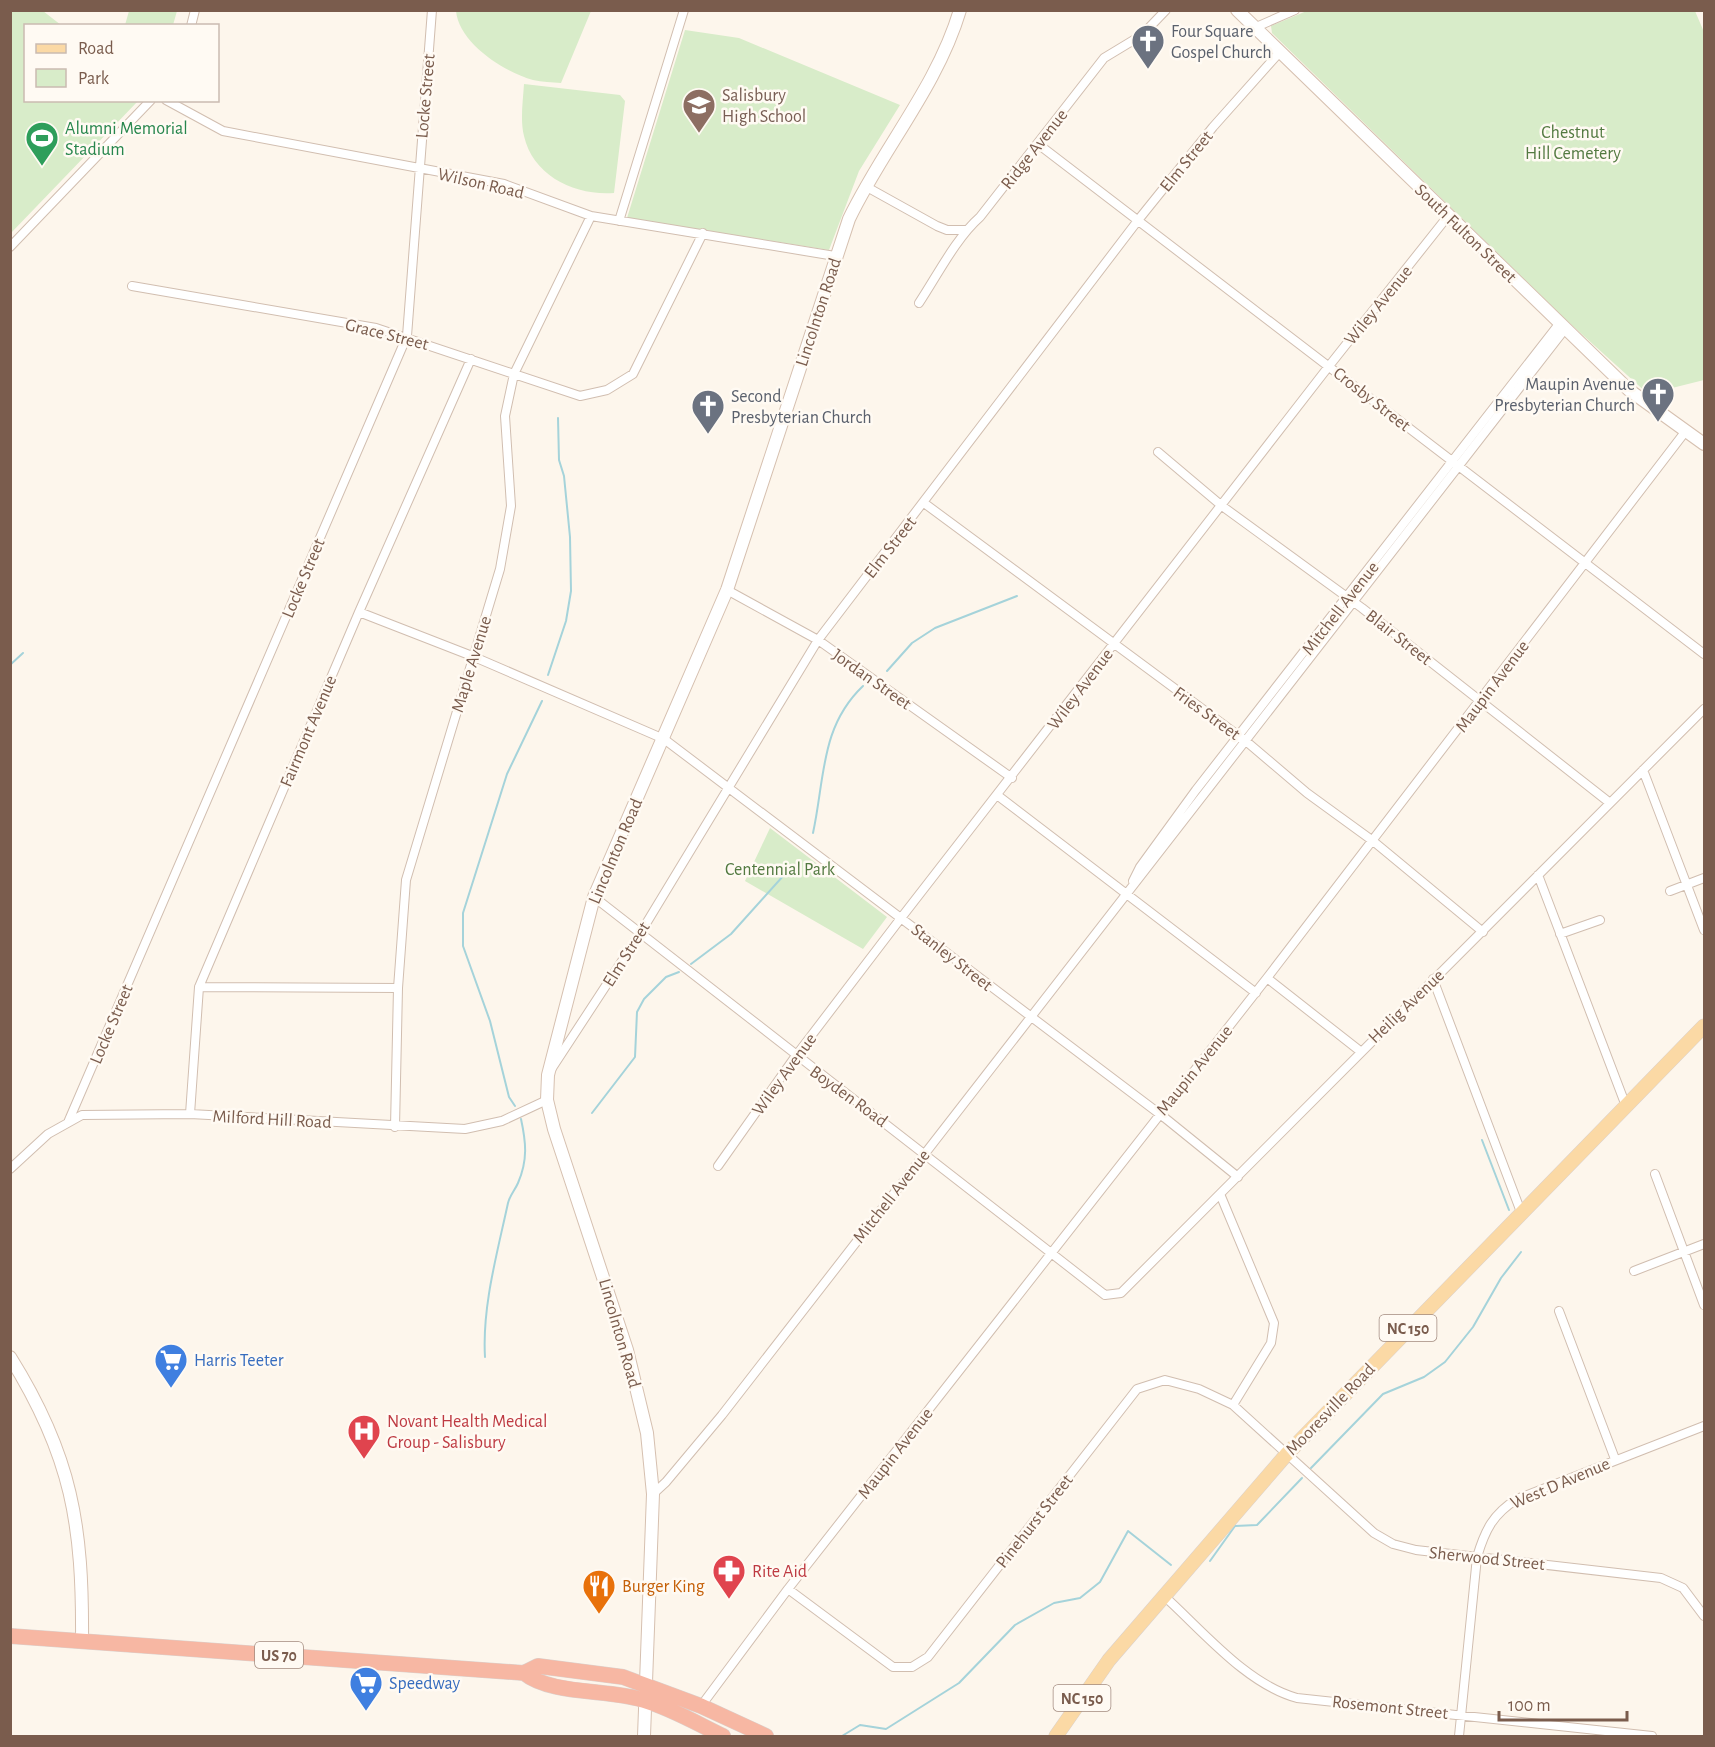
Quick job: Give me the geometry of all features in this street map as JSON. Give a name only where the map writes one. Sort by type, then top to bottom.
[{"type":"highway","name":"US 70","points":[[10,1636],[524,1673],[538,1666],[623,1677],[701,1706],[766,1737]]},
{"type":"highway","name":"US 70","points":[[524,1673],[536,1683],[615,1693],[645,1700],[723,1737]]},
{"type":"main road","name":"Mooresville Road","points":[[1056,1737],[1109,1660],[1286,1455],[1704,1026]]},
{"type":"street","name":"Locke Street","points":[[69,1120],[407,336],[432,10]]},
{"type":"street","points":[[620,220],[684,10]]},
{"type":"street","name":"Lincolnton Road","points":[[644,1737],[653,1494],[647,1433],[627,1350],[547,1100],[553,1049],[594,897],[727,590],[835,256],[865,186],[923,93],[960,10]]},
{"type":"street","name":"Ridge Avenue","points":[[919,303],[955,249],[964,230],[980,217],[1104,58],[1142,35],[1166,10]]},
{"type":"street","name":"South Fulton Street","points":[[1237,10],[1279,54],[1629,390],[1704,444]]},
{"type":"street","points":[[1254,28],[1295,10]]},
{"type":"street","name":"Elm Street","points":[[549,1074],[640,932],[818,640],[1139,219],[1213,127],[1279,54]]},
{"type":"street","points":[[10,247],[149,102]]},
{"type":"street","name":"Wilson Road","points":[[170,102],[223,131],[504,184],[591,216],[835,256]]},
{"type":"street","name":"Crosby Street","points":[[1038,144],[1139,219],[1704,654]]},
{"type":"street","points":[[865,186],[937,226],[964,230]]},
{"type":"street","name":"Maple Avenue","points":[[395,1127],[398,988],[406,880],[500,569],[508,534],[511,506],[505,416],[514,374],[591,216]]},
{"type":"street","name":"Wiley Avenue","points":[[718,1166],[795,1056],[901,918],[1448,216]]},
{"type":"street","name":"Grace Street","points":[[132,286],[376,328],[407,336],[580,396],[607,390],[633,374],[704,233]]},
{"type":"street","name":"Mitchell Avenue","points":[[1127,895],[1140,867],[1238,736],[1350,600],[1562,327]]},
{"type":"street","name":"Fairmont Avenue","points":[[190,1114],[199,987],[359,612],[471,358]]},
{"type":"street","name":"Maupin Avenue","points":[[701,1706],[788,1589],[1256,993],[1685,432]]},
{"type":"street","name":"Blair Street","points":[[1158,452],[1222,506],[1350,600],[1610,803]]},
{"type":"street","name":"Fries Street","points":[[924,503],[1115,642],[1176,692],[1246,742],[1307,793],[1373,841],[1483,932]]},
{"type":"street","name":"Jordan Street","points":[[727,590],[818,640],[1012,778]]},
{"type":"street","name":"Mitchell Avenue","points":[[653,1494],[666,1482],[722,1415],[1246,742],[1350,600]]},
{"type":"street","name":"Stanley Street","points":[[359,612],[472,656],[664,739],[1159,1114],[1238,1177]]},
{"type":"street","name":"Heilig Avenue","points":[[1105,1295],[1121,1293],[1360,1051],[1483,932],[1704,709]]},
{"type":"street","points":[[1643,770],[1704,930]]},
{"type":"street","points":[[997,795],[1256,993]]},
{"type":"street","points":[[1538,875],[1626,1106]]},
{"type":"street","points":[[1670,891],[1704,878]]},
{"type":"street","name":"Boyden Road","points":[[594,897],[795,1056],[925,1152],[1105,1295]]},
{"type":"street","points":[[1560,934],[1599,920]]},
{"type":"street","points":[[1267,978],[1360,1051]]},
{"type":"street","points":[[1433,979],[1521,1212]]},
{"type":"street","points":[[199,987],[398,988]]},
{"type":"street","name":"Milford Hill Road","points":[[10,1169],[48,1134],[69,1120],[93,1114],[190,1114],[395,1127],[465,1129],[502,1121],[547,1100]]},
{"type":"street","points":[[1655,1174],[1704,1305]]},
{"type":"street","points":[[1220,1194],[1274,1323],[1271,1343],[1233,1405]]},
{"type":"street","points":[[1634,1271],[1704,1244]]},
{"type":"street","points":[[1559,1311],[1615,1459]]},
{"type":"street","points":[[10,1357],[52,1433],[72,1499],[82,1577],[81,1641]]},
{"type":"street","name":"Pinehurst Street","points":[[788,1589],[893,1667],[912,1667],[928,1657],[1137,1389],[1165,1380],[1199,1389],[1233,1405],[1286,1455]]},
{"type":"street","name":"West D Avenue","points":[[1459,1737],[1477,1557],[1484,1534],[1502,1508],[1517,1499],[1615,1459],[1704,1426]]},
{"type":"street","name":"Sherwood Street","points":[[1286,1455],[1374,1533],[1393,1544],[1416,1550],[1660,1578],[1683,1588],[1704,1616]]},
{"type":"street","name":"Rosemont Street","points":[[1163,1595],[1245,1670],[1280,1693],[1297,1698],[1652,1737]]},
{"type":"green space","name":"Alumni Memorial Stadium","points":[[11,10],[43,11],[60,24],[24,24],[24,102],[137,102],[11,233]]},
{"type":"green space","points":[[129,10],[177,11],[173,24],[125,24]]},
{"type":"green space","points":[[456,10],[591,11],[561,83],[533,80],[497,63],[474,45],[465,34]]},
{"type":"green space","name":"Chestnut Hill Cemetery","points":[[1309,10],[1695,11],[1704,32],[1704,380],[1648,394],[1564,318],[1272,33],[1271,26]]},
{"type":"green space","points":[[685,30],[739,38],[900,105],[859,171],[829,250],[627,218]]},
{"type":"green space","points":[[524,84],[620,95],[625,101],[614,193],[599,193],[571,187],[558,181],[536,162],[529,150],[523,130]]},
{"type":"green space","name":"Centennial Park","points":[[770,828],[887,917],[863,949],[745,881]]},
{"type":"waterway","points":[[548,675],[566,621],[571,591],[570,537],[564,476],[559,460],[558,418]]},
{"type":"waterway","points":[[887,671],[912,643],[935,628],[1017,596]]},
{"type":"waterway","points":[[10,665],[23,653]]},
{"type":"waterway","points":[[813,833],[831,736],[849,702],[863,686]]},
{"type":"waterway","points":[[515,1106],[509,1097],[490,1021],[463,946],[463,913],[507,774],[542,701]]},
{"type":"waterway","points":[[691,964],[731,934],[793,865]]},
{"type":"waterway","points":[[592,1113],[635,1057],[637,1012],[644,999],[666,977],[679,972]]},
{"type":"waterway","points":[[485,1357],[486,1319],[495,1261],[508,1203],[518,1183],[525,1159],[521,1119]]},
{"type":"waterway","points":[[1482,1140],[1509,1210]]},
{"type":"waterway","points":[[1311,1468],[1383,1394],[1424,1377],[1445,1362],[1473,1327],[1501,1278],[1521,1252]]},
{"type":"waterway","points":[[1210,1561],[1235,1526],[1257,1525],[1302,1478]]},
{"type":"waterway","points":[[842,1736],[860,1725],[886,1729],[959,1683],[1015,1625],[1054,1603],[1080,1598],[1100,1582],[1128,1531],[1171,1565]]},
{"type":"place","name":"Four Square Gospel Church","points":[[1148,70]]},
{"type":"place","name":"Salisbury High School","points":[[699,134]]},
{"type":"place","name":"Alumni Memorial Stadium","points":[[42,167]]},
{"type":"place","name":"Maupin Avenue Presbyterian Church","points":[[1658,423]]},
{"type":"place","name":"Second Presbyterian Church","points":[[708,435]]},
{"type":"place","name":"Harris Teeter","points":[[171,1389]]},
{"type":"place","name":"Novant Health Medical Group - Salisbury","points":[[364,1460]]},
{"type":"place","name":"Rite Aid","points":[[729,1600]]},
{"type":"place","name":"Burger King","points":[[599,1615]]},
{"type":"place","name":"Speedway","points":[[366,1712]]}]
